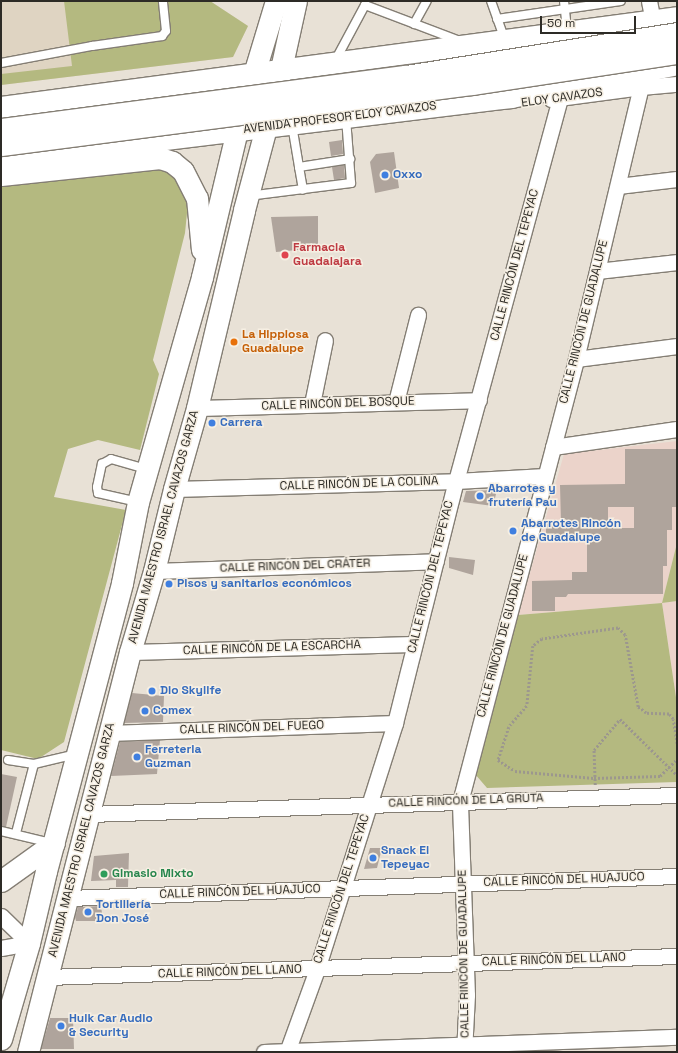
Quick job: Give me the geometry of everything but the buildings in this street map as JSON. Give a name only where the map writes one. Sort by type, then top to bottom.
[{"type":"main road","name":"AVENIDA MAESTRO ISRAEL CAVAZOS GARZA","points":[[28,1052],[40,1010],[47,977],[130,652],[154,571],[174,489],[197,408],[247,196],[281,69],[296,1]]},
{"type":"main road","points":[[1,1038],[4,1007],[29,944],[122,583],[138,502],[202,277],[237,130],[254,73],[269,4]]},
{"type":"main road","points":[[1,107],[281,69],[568,33],[651,11],[677,17]]},
{"type":"main road","points":[[1,129],[406,76],[677,33]]},
{"type":"main road","points":[[433,50],[414,64],[410,83],[417,98],[442,106]]},
{"type":"main road","name":"AVENIDA PROFESOR ELOY CAVAZOS","points":[[1,145],[465,86],[677,53]]},
{"type":"main road","points":[[386,56],[401,76],[402,89],[397,101],[386,113]]},
{"type":"main road","name":"AVENIDA PROFESOR ELOY CAVAZOS","points":[[1,159],[511,97],[677,64]]},
{"type":"main road","points":[[148,88],[138,95],[132,106],[132,117],[136,128],[144,137],[156,140]]},
{"type":"main road","points":[[89,148],[101,140],[107,128],[108,115],[102,103],[92,94]]},
{"type":"main road","points":[[1,175],[160,158],[172,162],[183,171],[197,198],[201,232],[202,277]]},
{"type":"main road","points":[[154,450],[158,460],[158,473],[144,535],[144,549],[154,571]]},
{"type":"main road","points":[[122,583],[130,592],[124,624],[130,652]]},
{"type":"main road","points":[[1,881],[54,843]]},
{"type":"main road","points":[[40,1010],[33,985],[29,944],[43,922],[68,898]]},
{"type":"street","name":"ELOY CAVAZOS","points":[[442,106],[471,108],[677,84]]},
{"type":"street","name":"CALLE RINCÓN DE GUADALUPE","points":[[464,1048],[466,964],[460,802],[576,359],[641,87]]},
{"type":"street","name":"CALLE RINCÓN DEL TEPEYAC","points":[[287,1052],[317,969],[341,888],[395,723],[456,481],[560,98]]},
{"type":"street","points":[[618,186],[677,179]]},
{"type":"street","points":[[597,270],[677,262]]},
{"type":"street","points":[[396,402],[418,315]]},
{"type":"street","points":[[312,404],[325,340]]},
{"type":"street","points":[[576,359],[677,346]]},
{"type":"street","name":"CALLE RINCÓN DEL BOSQUE","points":[[197,408],[479,400]]},
{"type":"street","points":[[553,447],[677,429]]},
{"type":"street","name":"CALLE RINCÓN DE LA COLINA","points":[[174,489],[456,481],[545,476]]},
{"type":"street","name":"CALLE RINCÓN DEL CRÁTER","points":[[154,571],[436,561]]},
{"type":"street","name":"CALLE RINCÓN DE LA ESCARCHA","points":[[130,652],[414,644]]},
{"type":"street","name":"CALLE RINCÓN DEL FUEGO","points":[[109,733],[395,723]]},
{"type":"street","name":"CALLE RINCÓN DE LA GRUTA","points":[[88,814],[677,795]]},
{"type":"street","name":"CALLE RINCÓN DEL HUAJUCO","points":[[68,898],[677,876]]},
{"type":"street","points":[[1,916],[29,944]]},
{"type":"street","points":[[1,948],[29,944]]},
{"type":"street","name":"CALLE RINCÓN DEL LLANO","points":[[47,977],[677,956]]},
{"type":"street","points":[[264,1052],[464,1048],[677,1037]]},
{"type":"lane","points":[[1,63],[92,46],[162,36],[166,31],[163,1]]},
{"type":"lane","points":[[414,24],[427,1]]},
{"type":"lane","points":[[491,1],[506,41]]},
{"type":"lane","points":[[497,19],[564,5],[621,1]]},
{"type":"lane","points":[[334,63],[362,3],[468,45]]},
{"type":"lane","points":[[564,5],[568,33]]},
{"type":"lane","points":[[247,196],[351,183],[346,117]]},
{"type":"lane","points":[[292,124],[303,190]]},
{"type":"lane","points":[[299,167],[350,159]]},
{"type":"lane","points":[[138,502],[98,493],[97,487],[102,464],[110,459],[147,470]]},
{"type":"lane","points":[[8,760],[34,764],[77,754]]},
{"type":"lane","points":[[16,833],[34,764]]},
{"type":"lane","points":[[1,830],[54,843]]},
{"type":"path","points":[[677,744],[673,719],[669,714],[646,713],[638,707],[625,635],[618,628],[542,639],[533,646],[527,706],[509,727],[498,760],[515,770],[594,778],[660,776],[677,759]]},
{"type":"path","points":[[595,797],[594,750],[620,719],[677,775]]},
{"type":"shaded area","points":[[1,1],[210,1],[248,26],[233,57],[1,85]]},
{"type":"shaded area","points":[[677,441],[677,543],[662,603],[518,615],[564,454]]},
{"type":"shaded area","points":[[677,601],[677,704],[662,603]]},
{"type":"green space","points":[[64,1],[210,1],[248,26],[233,57],[1,85],[1,74],[72,66]]},
{"type":"green space","points":[[158,165],[168,170],[181,184],[188,203],[185,233],[153,360],[159,374],[140,450],[98,440],[68,449],[54,497],[126,510],[64,742],[38,759],[1,750],[1,183]]},
{"type":"green space","points":[[677,543],[677,601],[662,603]]},
{"type":"green space","points":[[662,603],[677,704],[677,782],[487,788],[475,774],[518,615]]},
{"type":"place","name":"Oxxo","points":[[385,175]]},
{"type":"place","name":"Farmacia Guadalajara","points":[[285,255]]},
{"type":"place","name":"La Hippiosa Guadalupe","points":[[234,342]]},
{"type":"place","name":"Carrera","points":[[212,423]]},
{"type":"place","name":"Abarrotes y frutería Pau","points":[[480,496]]},
{"type":"place","name":"Abarrotes Rincón de Guadalupe","points":[[513,531]]},
{"type":"place","name":"Pisos y sanitarios económicos","points":[[169,584]]},
{"type":"place","name":"Dio Skylife","points":[[152,691]]},
{"type":"place","name":"Comex","points":[[145,711]]},
{"type":"place","name":"Ferreteria Guzman","points":[[137,757]]},
{"type":"place","name":"Snack El Tepeyac","points":[[373,858]]},
{"type":"place","name":"Gimasio Mixto","points":[[104,874]]},
{"type":"place","name":"Tortillería Don José","points":[[88,912]]},
{"type":"place","name":"Hulk Car Audio & Security","points":[[61,1026]]}]
